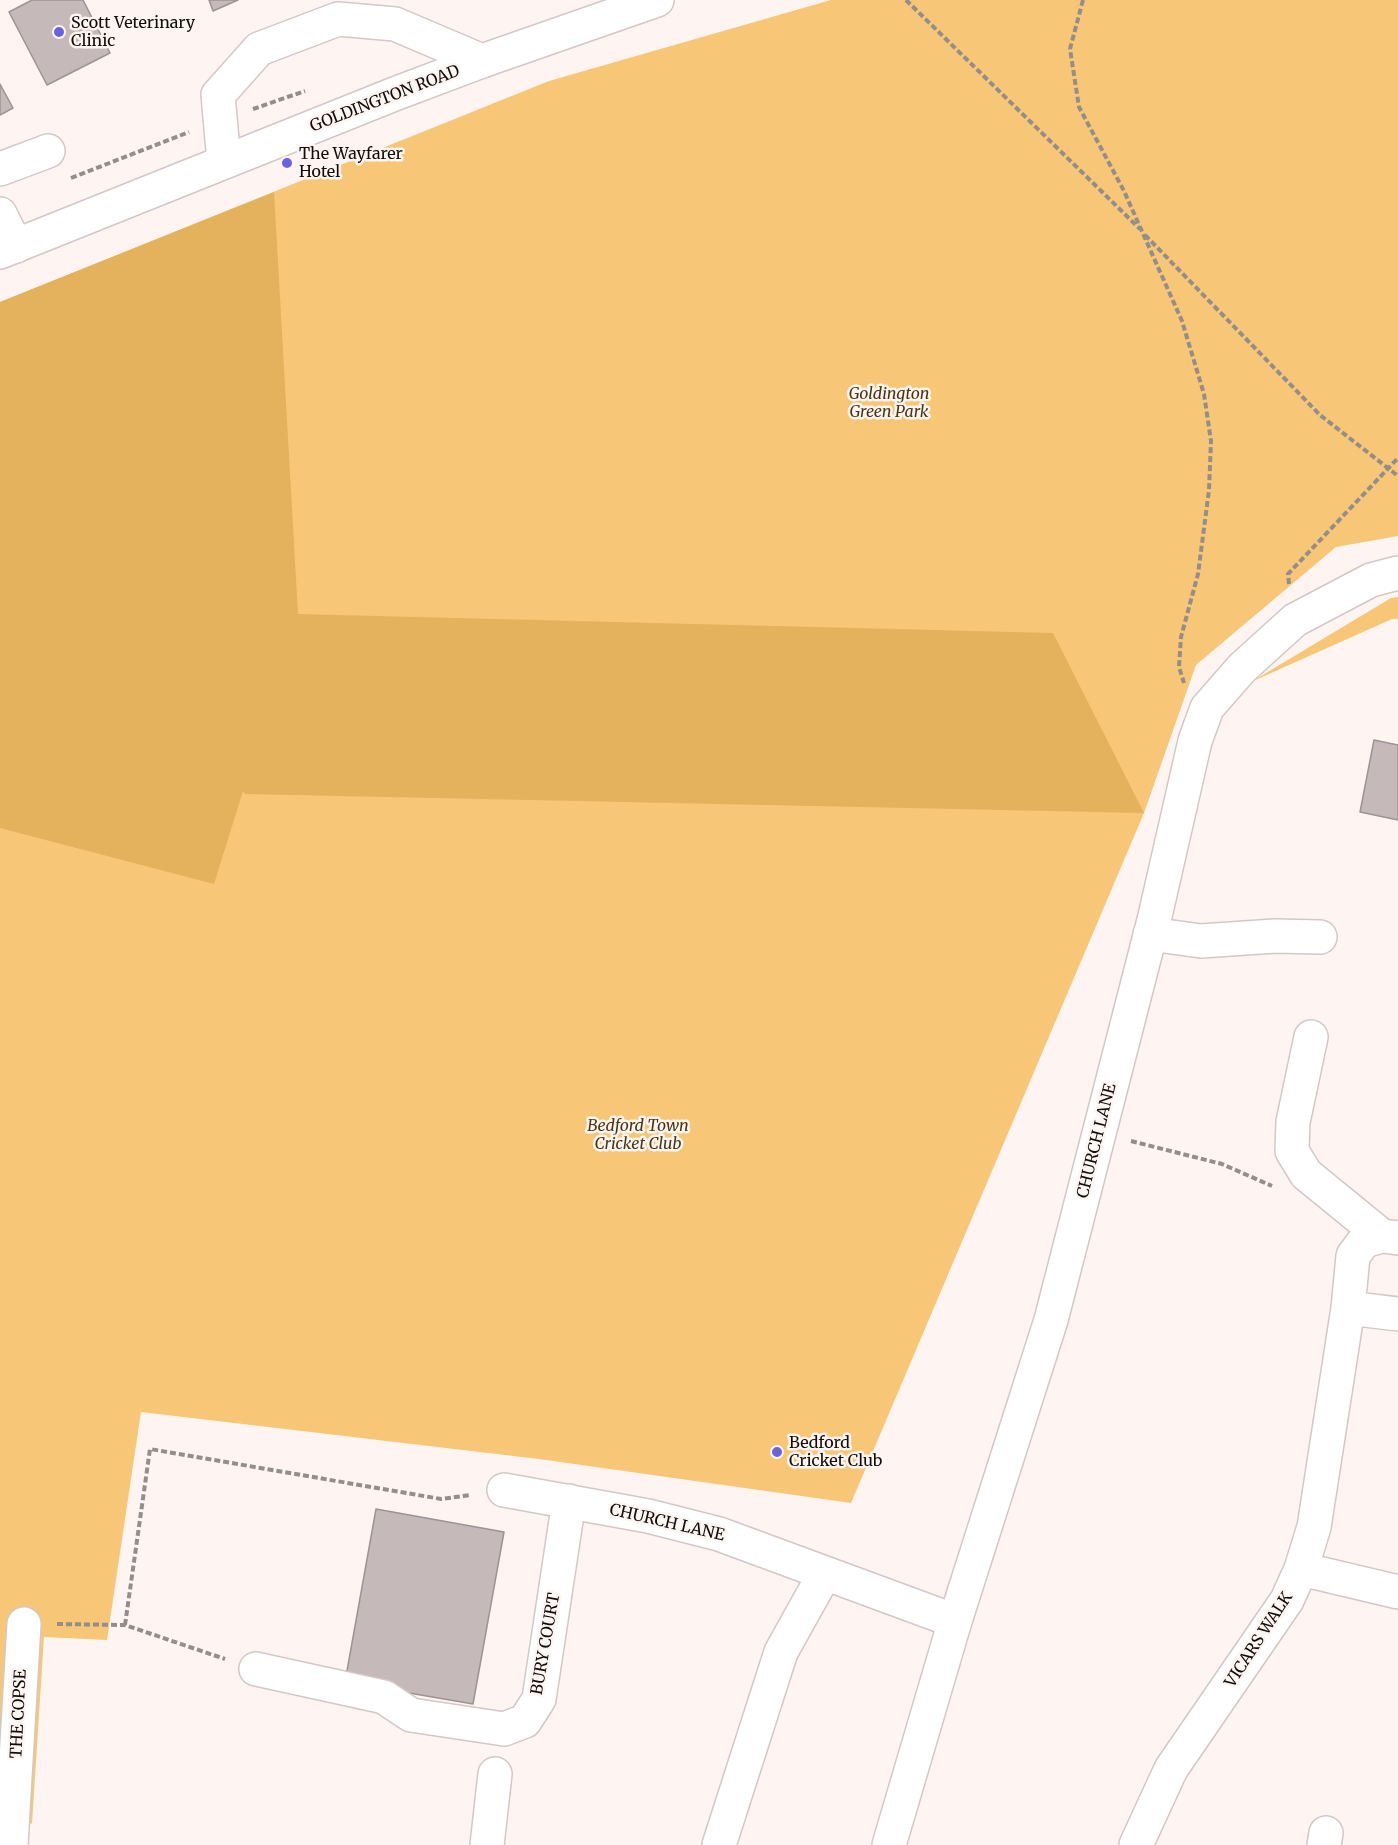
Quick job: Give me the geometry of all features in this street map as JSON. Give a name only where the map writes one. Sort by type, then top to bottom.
[{"type":"street","name":"GOLDINGTON ROAD","points":[[0,214],[8,249],[616,6],[657,0]]},
{"type":"street","points":[[224,162],[218,95],[259,49],[338,19],[395,24],[482,61]]},
{"type":"street","points":[[0,169],[48,151]]},
{"type":"street","name":"CHURCH LANE","points":[[889,1845],[955,1621],[1051,1320],[1150,934],[1195,741],[1208,708],[1242,668],[1295,620],[1371,580],[1398,573]]},
{"type":"street","points":[[1150,934],[1201,941],[1275,936],[1320,937]]},
{"type":"street","points":[[1311,1037],[1293,1122],[1292,1151],[1306,1174],[1390,1237]]},
{"type":"street","name":"VICARS WALK","points":[[1136,1845],[1172,1769],[1287,1600],[1301,1569],[1314,1527],[1348,1308],[1353,1256],[1364,1241],[1390,1237]]},
{"type":"street","points":[[1348,1308],[1398,1314]]},
{"type":"street","name":"CHURCH LANE","points":[[504,1491],[648,1516],[719,1534],[955,1621]]},
{"type":"street","name":"BURY COURT","points":[[256,1670],[384,1697],[411,1715],[504,1729],[525,1721],[539,1699],[569,1501]]},
{"type":"street","points":[[1301,1569],[1398,1592]]},
{"type":"street","points":[[719,1845],[781,1652],[825,1573]]},
{"type":"street","name":"THE COPSE","points":[[11,1845],[7,1805],[24,1624]]},
{"type":"street","points":[[487,1845],[495,1774]]},
{"type":"path","points":[[906,0],[1143,232],[1320,415],[1398,476]]},
{"type":"path","points":[[1083,0],[1070,49],[1079,107],[1124,191],[1182,321],[1204,394],[1211,441],[1209,490],[1199,564],[1181,637],[1179,667],[1187,689],[1208,708]]},
{"type":"path","points":[[66,180],[220,120],[309,89]]},
{"type":"path","points":[[1295,620],[1288,574],[1398,458]]},
{"type":"path","points":[[1100,1133],[1222,1164],[1275,1187]]},
{"type":"path","points":[[125,1625],[150,1449],[441,1499],[504,1491]]},
{"type":"path","points":[[24,1624],[125,1625],[256,1670]]},
{"type":"green space","name":"Goldington Green Park","points":[[831,0],[1398,0],[1398,536],[1336,547],[1196,665],[1144,813],[851,1503],[539,1459],[141,1412],[107,1640],[44,1637],[32,1824],[0,1805],[0,302],[549,81]]},
{"type":"green space","points":[[1398,597],[1398,619],[1392,619],[1251,682],[1391,598]]},
{"type":"shaded area","points":[[274,192],[298,614],[1053,633],[1144,813],[245,794],[243,791],[214,884],[0,828],[0,302]]},
{"type":"building","name":"Scott Veterinary Clinic","points":[[32,0],[83,0],[110,53],[47,85],[9,12]]},
{"type":"building","points":[[209,0],[238,0],[213,11]]},
{"type":"building","points":[[0,84],[13,108],[0,115]]},
{"type":"building","points":[[1374,740],[1398,745],[1398,820],[1360,812]]},
{"type":"building","points":[[376,1509],[504,1532],[473,1704],[345,1682]]},
{"type":"place","name":"Scott Veterinary Clinic","points":[[59,32]]},
{"type":"place","name":"The Wayfarer Hotel","points":[[287,163]]},
{"type":"place","name":"Bedford Cricket Club","points":[[777,1452]]},
{"type":"park label","name":"Bedford Town Cricket Club","points":[[638,1135]]}]
